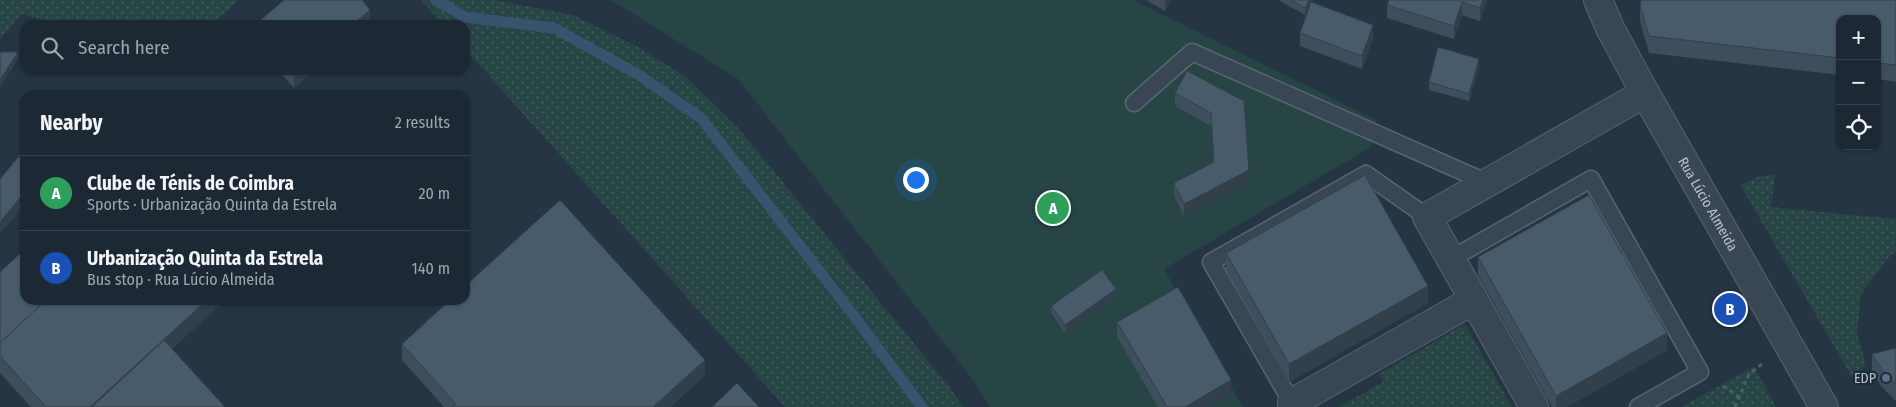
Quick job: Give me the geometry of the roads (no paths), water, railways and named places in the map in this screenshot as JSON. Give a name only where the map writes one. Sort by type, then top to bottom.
[{"type":"street","name":"Rua Lúcio Almeida","points":[[1598,0],[1610,28],[1645,94],[1824,407]]},
{"type":"street","points":[[1534,407],[1427,217],[1645,94]]},
{"type":"street","points":[[1293,405],[1474,300]]},
{"type":"lane","points":[[1134,103],[1192,52],[1488,183]]},
{"type":"lane","points":[[1293,405],[1211,262],[1366,174],[1427,217]]},
{"type":"lane","points":[[1451,259],[1591,179],[1700,372],[1638,407]]},
{"type":"waterway","points":[[436,0],[465,17],[554,28],[639,75],[701,118],[922,407]]},
{"type":"place","name":"Clube de Ténis de Coimbra","points":[[1053,208]]},
{"type":"place","name":"Urbanização Quinta da Estrela","points":[[1730,309]]},
{"type":"place","name":"EDP","points":[[1886,378]]}]
